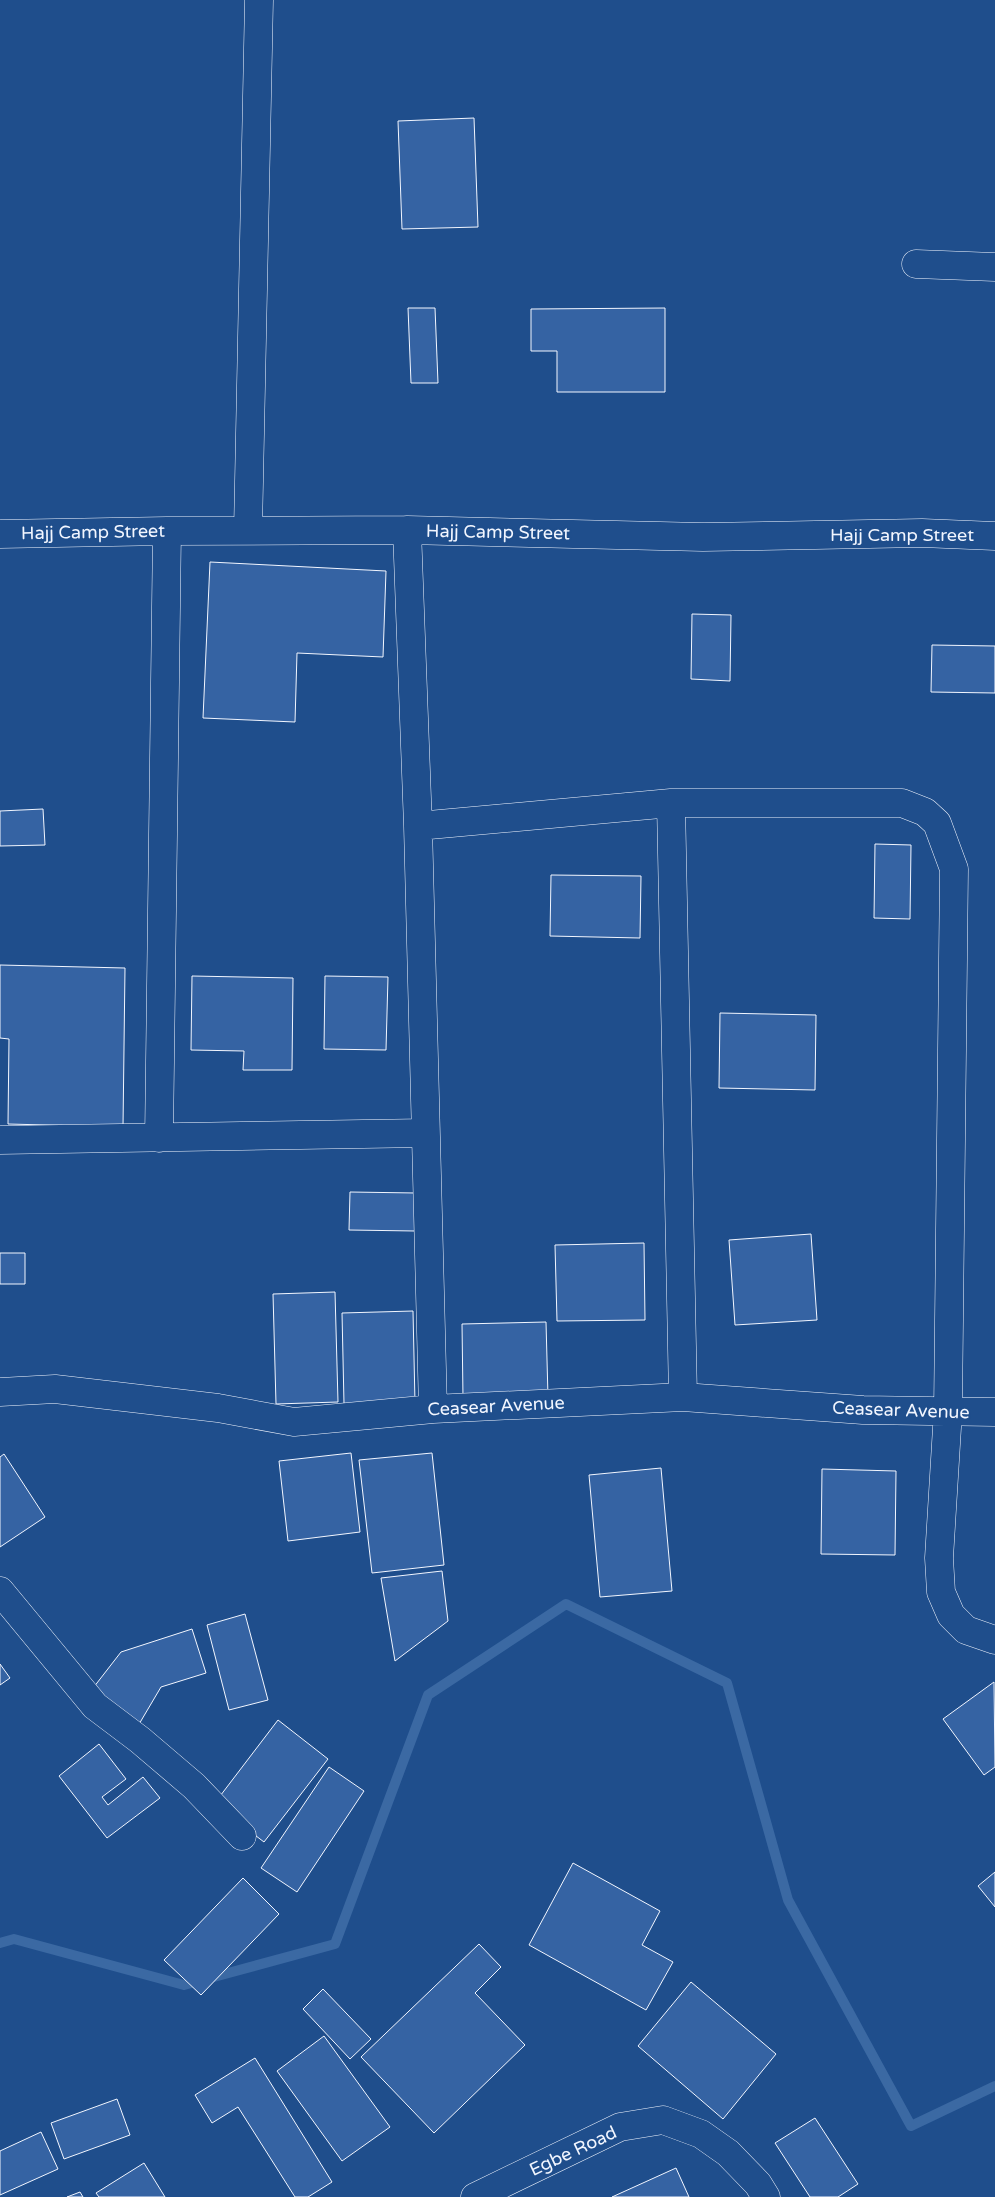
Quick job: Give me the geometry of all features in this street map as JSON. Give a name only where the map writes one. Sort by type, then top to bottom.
[{"type":"street","points":[[248,530],[259,0]]},
{"type":"street","points":[[916,264],[995,267]]},
{"type":"street","name":"Hajj Camp Street","points":[[0,534],[248,530],[407,530],[702,537],[922,532],[995,536]]},
{"type":"street","points":[[407,530],[418,826],[433,1409]]},
{"type":"street","points":[[158,1138],[167,531]]},
{"type":"street","points":[[418,826],[671,804],[902,803],[925,812],[937,823],[954,869],[948,1412],[939,1558],[941,1592],[951,1615],[966,1630],[995,1640]]},
{"type":"street","points":[[671,804],[683,1397]]},
{"type":"street","points":[[0,1140],[425,1133]]},
{"type":"street","name":"Ceasear Avenue","points":[[0,1392],[55,1389],[218,1408],[294,1422],[433,1409],[683,1397],[863,1410],[995,1412]]},
{"type":"street","points":[[0,1592],[95,1706],[140,1740],[194,1786],[242,1836]]},
{"type":"street","name":"Egbe Road","points":[[475,2197],[620,2127],[663,2120],[701,2134],[728,2153],[758,2184],[766,2197]]},
{"type":"building","points":[[474,118],[478,227],[402,229],[398,121]]},
{"type":"building","points":[[408,308],[435,308],[438,383],[411,383]]},
{"type":"building","points":[[665,308],[665,392],[557,392],[557,351],[531,351],[531,309]]},
{"type":"building","points":[[210,562],[386,571],[383,657],[297,653],[295,722],[203,718]]},
{"type":"building","points":[[692,614],[731,615],[730,681],[691,679]]},
{"type":"building","points":[[932,645],[995,646],[995,693],[931,692]]},
{"type":"building","points":[[43,809],[45,845],[0,846],[0,811]]},
{"type":"building","points":[[875,844],[911,845],[910,919],[874,918]]},
{"type":"building","points":[[551,875],[641,876],[640,938],[550,936]]},
{"type":"building","points":[[0,965],[125,968],[123,1127],[8,1124],[9,1039],[0,1038]]},
{"type":"building","points":[[192,976],[293,978],[292,1070],[243,1070],[244,1051],[191,1050]]},
{"type":"building","points":[[325,976],[388,977],[386,1050],[324,1049]]},
{"type":"building","points":[[720,1013],[816,1015],[815,1090],[719,1088]]},
{"type":"building","points":[[350,1192],[416,1193],[415,1231],[349,1230]]},
{"type":"building","points":[[811,1234],[817,1320],[735,1325],[729,1240]]},
{"type":"building","points":[[644,1243],[645,1320],[557,1321],[555,1245]]},
{"type":"building","points":[[0,1253],[25,1253],[25,1284],[0,1284]]},
{"type":"building","points":[[335,1292],[338,1402],[276,1404],[273,1294]]},
{"type":"building","points":[[413,1311],[415,1403],[344,1404],[342,1313]]},
{"type":"building","points":[[546,1322],[548,1397],[463,1398],[462,1324]]},
{"type":"building","points":[[351,1453],[360,1532],[288,1541],[279,1461]]},
{"type":"building","points":[[432,1453],[444,1565],[372,1573],[359,1460]]},
{"type":"building","points":[[4,1454],[45,1517],[0,1547],[0,1457]]},
{"type":"building","points":[[661,1468],[672,1591],[600,1597],[589,1475]]},
{"type":"building","points":[[822,1469],[896,1471],[895,1555],[821,1554]]},
{"type":"building","points":[[442,1571],[448,1621],[395,1661],[381,1578]]},
{"type":"building","points":[[245,1614],[268,1700],[229,1710],[207,1625]]},
{"type":"building","points":[[192,1629],[206,1673],[161,1687],[135,1731],[90,1692],[121,1652]]},
{"type":"building","points":[[0,1664],[10,1678],[0,1685]]},
{"type":"building","points":[[994,1682],[995,1767],[984,1775],[943,1719]]},
{"type":"building","points":[[278,1720],[328,1759],[264,1842],[214,1804]]},
{"type":"building","points":[[99,1744],[126,1779],[102,1797],[108,1805],[143,1777],[160,1798],[107,1838],[59,1776]]},
{"type":"building","points":[[329,1767],[364,1791],[297,1892],[261,1868]]},
{"type":"building","points":[[573,1863],[660,1911],[642,1945],[673,1962],[646,2010],[529,1945]]},
{"type":"building","points":[[995,1872],[995,1907],[978,1886]]},
{"type":"building","points":[[243,1878],[279,1914],[201,1995],[164,1960]]},
{"type":"building","points":[[479,1944],[501,1967],[475,1993],[525,2045],[434,2133],[361,2057]]},
{"type":"building","points":[[691,1982],[776,2054],[723,2119],[638,2046]]},
{"type":"building","points":[[323,1989],[371,2039],[350,2059],[303,2009]]},
{"type":"building","points":[[324,2036],[390,2127],[342,2161],[277,2071]]},
{"type":"building","points":[[255,2058],[332,2182],[308,2197],[295,2197],[238,2107],[212,2123],[195,2095]]},
{"type":"building","points":[[117,2099],[130,2135],[64,2159],[51,2123]]},
{"type":"building","points":[[815,2118],[858,2184],[838,2197],[810,2197],[775,2143]]},
{"type":"building","points":[[41,2132],[58,2169],[0,2195],[0,2151]]},
{"type":"building","points":[[144,2163],[165,2197],[99,2197],[96,2193]]},
{"type":"building","points":[[676,2168],[689,2197],[612,2197]]},
{"type":"building","points":[[80,2192],[83,2197],[67,2197]]},
{"type":"waterway","points":[[0,1943],[14,1939],[184,1985],[335,1944],[428,1695],[566,1604],[727,1683],[788,1900],[911,2126],[995,2086]]}]
